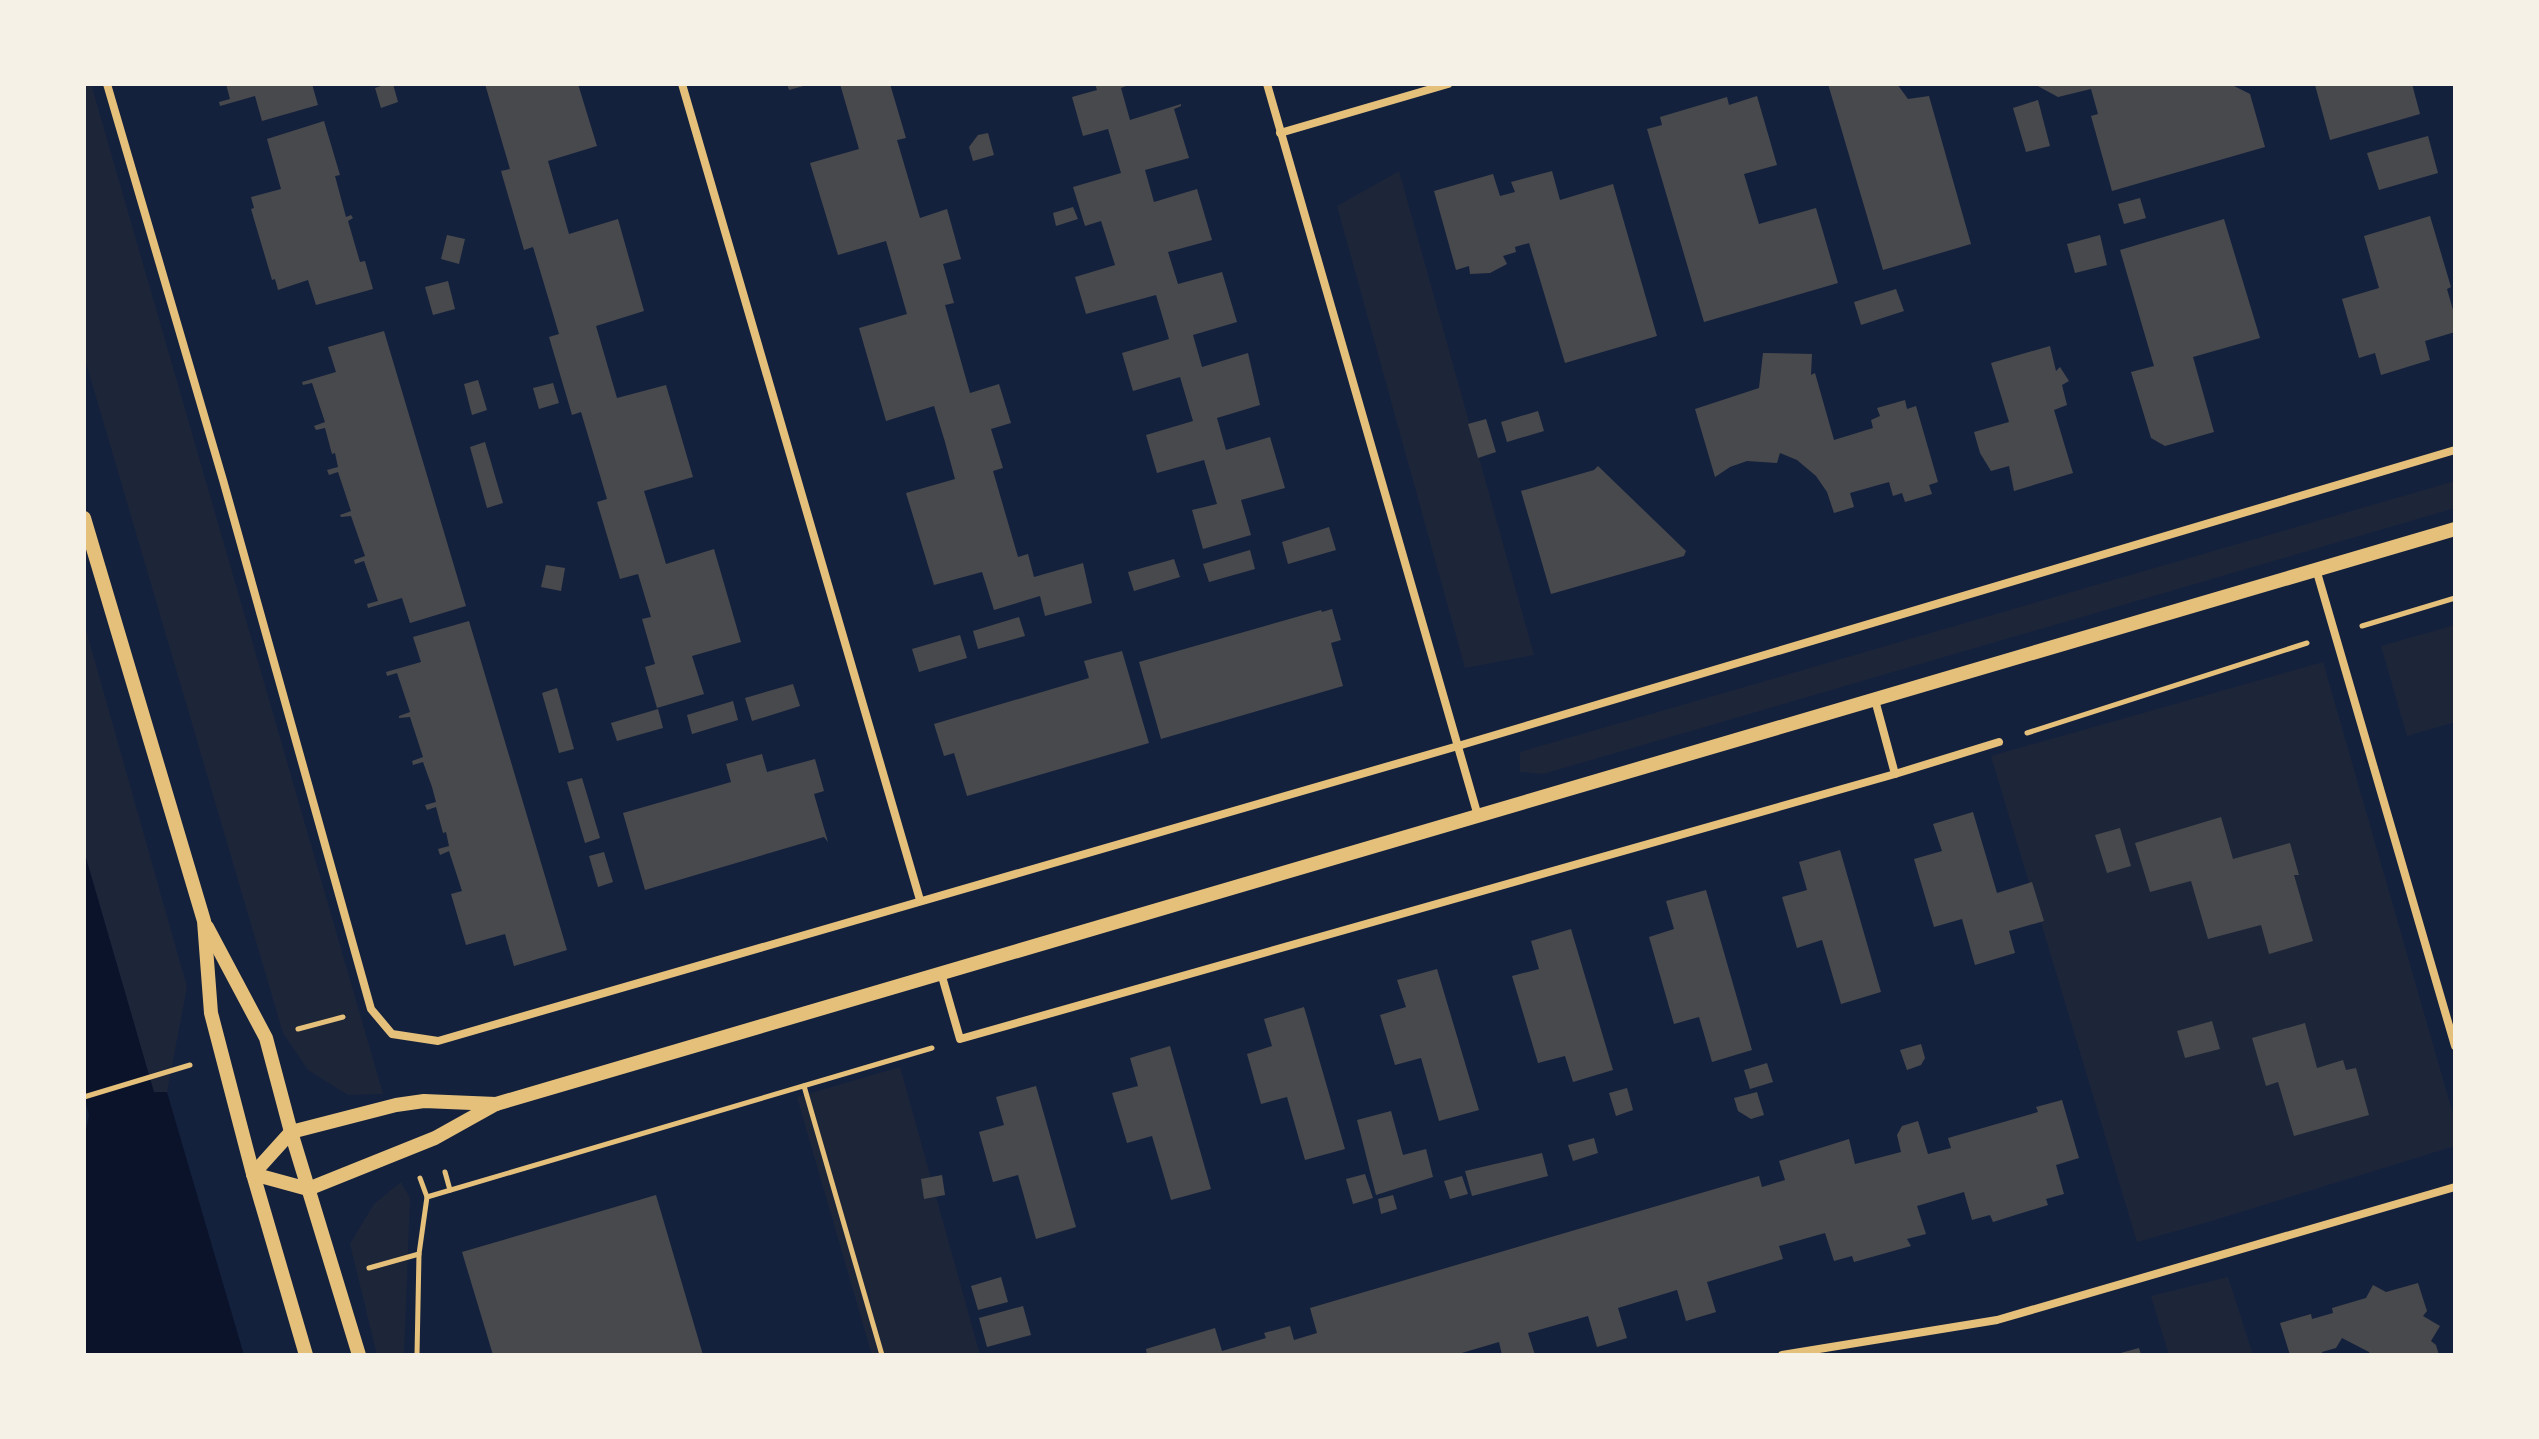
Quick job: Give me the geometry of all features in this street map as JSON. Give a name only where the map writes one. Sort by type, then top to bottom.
[{"type":"street","points":[[107,84],[232,510],[371,1009],[392,1034],[438,1041],[1458,746],[2455,450]]},
{"type":"street","points":[[682,84],[920,900]]},
{"type":"street","points":[[1267,84],[1478,816]]},
{"type":"street","points":[[1280,133],[1448,84]]},
{"type":"street","points":[[84,518],[204,921],[266,1038],[291,1132],[359,1355]]},
{"type":"street","points":[[253,1174],[308,1189],[410,1149],[496,1104],[2455,529]]},
{"type":"street","points":[[2316,569],[2455,1046]]},
{"type":"street","points":[[1875,700],[1895,774]]},
{"type":"street","points":[[941,972],[960,1039],[1999,742]]},
{"type":"street","points":[[204,921],[211,1013],[253,1174],[306,1355]]},
{"type":"street","points":[[2442,999],[2455,995]]},
{"type":"street","points":[[253,1174],[291,1132],[396,1105],[424,1101],[496,1104]]},
{"type":"street","points":[[1782,1355],[1997,1320],[2455,1187]]},
{"type":"path","points":[[1999,742],[2455,598]]},
{"type":"path","points":[[427,1197],[960,1039]]},
{"type":"path","points":[[84,1097],[154,1077]]},
{"type":"path","points":[[804,1086],[882,1355]]},
{"type":"path","points":[[410,1149],[427,1197],[419,1254],[417,1355]]},
{"type":"shaded area","points":[[84,84],[91,84],[383,1094],[348,1095],[308,1070],[283,1033],[84,356]]},
{"type":"shaded area","points":[[1399,171],[1534,655],[1465,668],[1337,206]]},
{"type":"shaded area","points":[[2455,481],[2455,508],[1543,774],[1520,772],[1520,752]]},
{"type":"shaded area","points":[[84,623],[187,987],[167,1092],[154,1093],[84,851]]},
{"type":"shaded area","points":[[2455,625],[2455,722],[2407,736],[2381,646]]},
{"type":"shaded area","points":[[2323,662],[2455,1121],[2455,1146],[2137,1242],[1991,756]]},
{"type":"shaded area","points":[[84,851],[154,1092],[167,1092],[244,1355],[84,1355],[84,1138],[89,1115],[84,1096]]},
{"type":"shaded area","points":[[900,1067],[980,1355],[872,1355],[797,1097]]},
{"type":"shaded area","points":[[401,1182],[410,1198],[404,1355],[377,1355],[350,1244],[374,1204]]},
{"type":"shaded area","points":[[2228,1277],[2253,1355],[2169,1355],[2151,1296]]},
{"type":"building","points":[[226,84],[312,84],[318,105],[262,121],[255,96],[220,106],[219,102],[230,99]]},
{"type":"building","points":[[393,84],[398,102],[381,108],[375,88]]},
{"type":"building","points":[[485,84],[578,84],[597,146],[548,161],[569,234],[618,219],[644,311],[596,326],[617,398],[666,385],[693,477],[644,491],[666,564],[714,549],[741,642],[692,656],[704,694],[657,708],[645,667],[655,664],[642,619],[651,617],[638,574],[620,579],[597,502],[607,499],[581,412],[572,415],[549,337],[559,334],[533,247],[524,250],[501,171],[510,169]]},
{"type":"building","points":[[787,84],[807,84],[807,85],[789,90]]},
{"type":"building","points":[[840,84],[890,84],[906,138],[897,140],[920,218],[947,209],[961,259],[943,264],[954,303],[945,305],[970,393],[999,384],[1011,423],[991,429],[1003,468],[993,471],[1018,557],[1028,554],[1034,577],[1083,563],[1092,603],[1045,616],[1040,596],[994,610],[982,572],[934,585],[906,493],[955,479],[945,442],[934,406],[886,421],[859,328],[907,314],[886,241],[838,255],[810,163],[859,149]]},
{"type":"building","points":[[1095,84],[1131,84],[1121,88],[1130,120],[1181,104],[1174,109],[1189,158],[1145,170],[1154,202],[1197,189],[1212,240],[1168,252],[1178,284],[1222,272],[1237,322],[1193,335],[1202,367],[1248,353],[1260,405],[1217,418],[1226,450],[1270,437],[1285,488],[1241,500],[1251,535],[1203,549],[1192,510],[1217,504],[1204,460],[1157,473],[1146,435],[1193,421],[1180,377],[1133,391],[1122,353],[1169,339],[1156,295],[1086,314],[1075,277],[1115,265],[1101,221],[1085,226],[1073,187],[1121,173],[1108,129],[1083,136],[1072,97],[1097,90]]},
{"type":"building","points":[[1828,84],[1897,84],[1908,99],[1929,96],[1971,244],[1883,270]]},
{"type":"building","points":[[2034,84],[2230,84],[2250,94],[2265,147],[2112,191],[2091,116],[2098,114],[2091,89],[2058,97]]},
{"type":"building","points":[[2412,84],[2420,114],[2330,140],[2315,85]]},
{"type":"building","points":[[1757,96],[1777,165],[1744,174],[1759,224],[1816,208],[1838,283],[1704,322],[1647,129],[1662,125],[1660,117],[1727,97],[1729,105]]},
{"type":"building","points":[[2038,100],[2050,146],[2026,152],[2013,108]]},
{"type":"building","points":[[324,121],[340,175],[335,176],[346,217],[351,215],[353,218],[348,221],[360,262],[365,261],[373,289],[316,305],[308,280],[278,290],[275,279],[272,280],[251,209],[254,208],[251,197],[281,189],[267,139]]},
{"type":"building","points":[[988,133],[994,155],[973,161],[969,147],[978,135]]},
{"type":"building","points":[[2428,136],[2438,173],[2379,190],[2367,153]]},
{"type":"building","points":[[1552,171],[1560,200],[1613,184],[1657,336],[1565,363],[1529,243],[1515,247],[1516,252],[1503,256],[1507,264],[1490,273],[1470,274],[1469,266],[1456,270],[1434,191],[1493,174],[1500,196],[1515,192],[1511,182]]},
{"type":"building","points":[[2140,198],[2146,218],[2124,224],[2118,204]]},
{"type":"building","points":[[1073,207],[1078,219],[1056,226],[1053,213]]},
{"type":"building","points":[[2430,216],[2451,287],[2447,289],[2455,317],[2455,332],[2425,341],[2430,360],[2381,375],[2375,353],[2359,358],[2342,299],[2379,288],[2364,236]]},
{"type":"building","points":[[2224,219],[2260,338],[2193,357],[2214,432],[2165,446],[2151,438],[2131,372],[2154,366],[2120,250]]},
{"type":"building","points":[[447,235],[465,239],[459,264],[441,259]]},
{"type":"building","points":[[2100,235],[2107,265],[2075,273],[2067,244]]},
{"type":"building","points":[[448,281],[455,309],[433,315],[425,287]]},
{"type":"building","points":[[1896,289],[1904,311],[1861,325],[1854,302]]},
{"type":"building","points":[[384,331],[466,606],[410,623],[402,598],[368,608],[367,604],[378,601],[364,561],[355,564],[354,560],[365,556],[351,516],[340,515],[351,511],[338,472],[329,475],[327,470],[338,467],[335,453],[332,454],[325,428],[316,430],[314,426],[325,422],[312,383],[303,385],[302,382],[336,372],[328,347]]},
{"type":"building","points":[[2050,346],[2056,371],[2060,367],[2069,381],[2062,385],[2067,405],[2054,410],[2073,473],[2014,491],[2009,466],[1991,471],[1980,453],[1974,432],[2009,422],[1991,363]]},
{"type":"building","points":[[1763,353],[1812,354],[1811,375],[1815,373],[1834,440],[1873,428],[1871,420],[1880,416],[1877,408],[1905,400],[1907,409],[1916,406],[1938,482],[1929,485],[1932,494],[1905,502],[1902,493],[1893,496],[1889,482],[1850,493],[1854,507],[1834,513],[1827,492],[1816,476],[1797,460],[1780,453],[1777,463],[1747,461],[1715,477],[1695,409],[1759,388]]},
{"type":"building","points":[[478,380],[487,410],[472,415],[464,384]]},
{"type":"building","points":[[553,383],[559,403],[539,409],[533,388]]},
{"type":"building","points":[[1538,411],[1544,431],[1507,442],[1501,422]]},
{"type":"building","points":[[1486,419],[1496,452],[1478,458],[1468,424]]},
{"type":"building","points":[[485,442],[503,503],[487,508],[470,447]]},
{"type":"building","points":[[1598,466],[1686,551],[1684,556],[1551,594],[1521,491],[1594,470]]},
{"type":"building","points":[[1329,527],[1336,550],[1288,564],[1282,542]]},
{"type":"building","points":[[1250,550],[1255,569],[1209,582],[1203,564]]},
{"type":"building","points":[[1174,559],[1180,577],[1134,591],[1128,572]]},
{"type":"building","points":[[546,565],[565,568],[561,591],[541,587]]},
{"type":"building","points":[[1332,609],[1341,640],[1331,643],[1343,686],[1161,739],[1139,662]]},
{"type":"building","points":[[1019,617],[1025,636],[978,649],[973,631]]},
{"type":"building","points":[[469,621],[567,950],[514,966],[505,934],[466,945],[451,894],[462,891],[449,851],[440,855],[438,849],[449,846],[446,832],[443,833],[436,807],[427,810],[425,805],[436,802],[432,787],[423,762],[413,765],[412,761],[423,757],[410,717],[399,718],[410,712],[397,673],[387,676],[386,672],[421,662],[413,637]]},
{"type":"building","points":[[960,635],[967,658],[919,672],[912,649]]},
{"type":"building","points":[[1122,651],[1149,743],[967,796],[954,753],[944,756],[934,724],[1089,678],[1084,661]]},
{"type":"building","points":[[793,684],[800,706],[752,721],[745,698]]},
{"type":"building","points":[[557,688],[574,749],[559,753],[542,693]]},
{"type":"building","points":[[733,701],[738,720],[692,734],[687,715]]},
{"type":"building","points":[[658,709],[663,728],[617,741],[611,723]]},
{"type":"building","points":[[762,754],[767,772],[815,759],[824,791],[814,794],[828,842],[824,837],[645,890],[623,813],[731,782],[726,764]]},
{"type":"building","points":[[582,778],[600,838],[585,843],[567,782]]},
{"type":"building","points":[[1973,812],[1997,893],[2032,882],[2044,921],[2009,931],[2015,953],[1975,965],[1962,919],[1934,927],[1914,859],[1942,851],[1933,824]]},
{"type":"building","points":[[2221,817],[2233,859],[2290,843],[2299,875],[2294,875],[2313,941],[2269,954],[2261,925],[2208,939],[2191,881],[2150,892],[2135,843]]},
{"type":"building","points":[[2120,828],[2131,866],[2107,873],[2095,835]]},
{"type":"building","points":[[1840,850],[1881,992],[1841,1004],[1822,940],[1797,948],[1782,897],[1807,890],[1799,862]]},
{"type":"building","points":[[604,852],[613,882],[598,887],[589,856]]},
{"type":"building","points":[[1706,890],[1752,1050],[1712,1062],[1699,1017],[1674,1024],[1649,937],[1674,929],[1666,901]]},
{"type":"building","points":[[1571,929],[1613,1070],[1573,1082],[1565,1056],[1538,1063],[1512,976],[1539,969],[1531,941]]},
{"type":"building","points":[[1437,969],[1479,1110],[1439,1121],[1421,1058],[1395,1065],[1380,1015],[1406,1007],[1397,980]]},
{"type":"building","points":[[1304,1007],[1345,1149],[1305,1160],[1287,1097],[1261,1104],[1247,1054],[1272,1046],[1264,1019]]},
{"type":"building","points":[[2212,1021],[2220,1049],[2185,1058],[2177,1031]]},
{"type":"building","points":[[2305,1023],[2317,1068],[2343,1060],[2346,1070],[2356,1068],[2369,1115],[2294,1136],[2278,1082],[2266,1086],[2252,1038]]},
{"type":"building","points":[[1921,1044],[1925,1058],[1921,1065],[1907,1070],[1900,1050]]},
{"type":"building","points":[[1170,1046],[1211,1189],[1171,1200],[1152,1136],[1127,1143],[1112,1093],[1138,1086],[1130,1058]]},
{"type":"building","points":[[1767,1063],[1773,1082],[1750,1089],[1744,1070]]},
{"type":"building","points":[[1036,1086],[1076,1227],[1036,1239],[1018,1175],[993,1182],[979,1132],[1004,1125],[996,1097]]},
{"type":"building","points":[[1627,1088],[1633,1110],[1616,1116],[1609,1093]]},
{"type":"building","points":[[1757,1092],[1764,1115],[1751,1119],[1738,1111],[1734,1098]]},
{"type":"building","points":[[2062,1100],[2079,1158],[2056,1165],[2064,1194],[2046,1199],[2048,1205],[1993,1222],[1990,1215],[1972,1220],[1964,1192],[1917,1206],[1926,1234],[1907,1239],[1911,1246],[1854,1262],[1852,1256],[1834,1261],[1825,1233],[1779,1246],[1783,1259],[1707,1282],[1716,1312],[1686,1321],[1677,1290],[1618,1308],[1627,1338],[1597,1347],[1588,1316],[1528,1333],[1535,1355],[1502,1355],[1499,1342],[1455,1355],[1147,1355],[1146,1349],[1215,1328],[1222,1351],[1266,1338],[1264,1333],[1290,1326],[1294,1340],[1317,1333],[1310,1308],[1759,1176],[1762,1187],[1785,1180],[1779,1161],[1849,1139],[1855,1164],[1901,1152],[1897,1135],[1902,1126],[1918,1121],[1928,1154],[1951,1148],[1948,1138],[2038,1112],[2036,1107]]},
{"type":"building","points":[[1391,1111],[1403,1155],[1426,1149],[1433,1177],[1376,1195],[1357,1120]]},
{"type":"building","points":[[1594,1138],[1598,1153],[1573,1161],[1568,1145]]},
{"type":"building","points":[[1542,1153],[1548,1176],[1472,1196],[1465,1171]]},
{"type":"building","points":[[1365,1174],[1373,1198],[1353,1204],[1346,1179]]},
{"type":"building","points":[[942,1175],[945,1195],[924,1199],[921,1179]]},
{"type":"building","points":[[1462,1176],[1468,1194],[1450,1199],[1444,1181]]},
{"type":"building","points":[[656,1195],[703,1355],[493,1355],[462,1252]]},
{"type":"building","points":[[1393,1195],[1397,1209],[1381,1214],[1378,1199]]},
{"type":"building","points":[[1001,1277],[1008,1302],[978,1310],[971,1286]]},
{"type":"building","points":[[2418,1283],[2427,1311],[2423,1316],[2440,1326],[2431,1341],[2439,1355],[2370,1355],[2342,1338],[2336,1348],[2322,1352],[2323,1355],[2290,1355],[2280,1323],[2311,1314],[2312,1319],[2333,1313],[2332,1308],[2366,1298],[2373,1285],[2386,1292]]},
{"type":"building","points":[[1023,1306],[1031,1335],[987,1347],[979,1318]]},
{"type":"building","points":[[2139,1348],[2141,1355],[2117,1354]]}]
